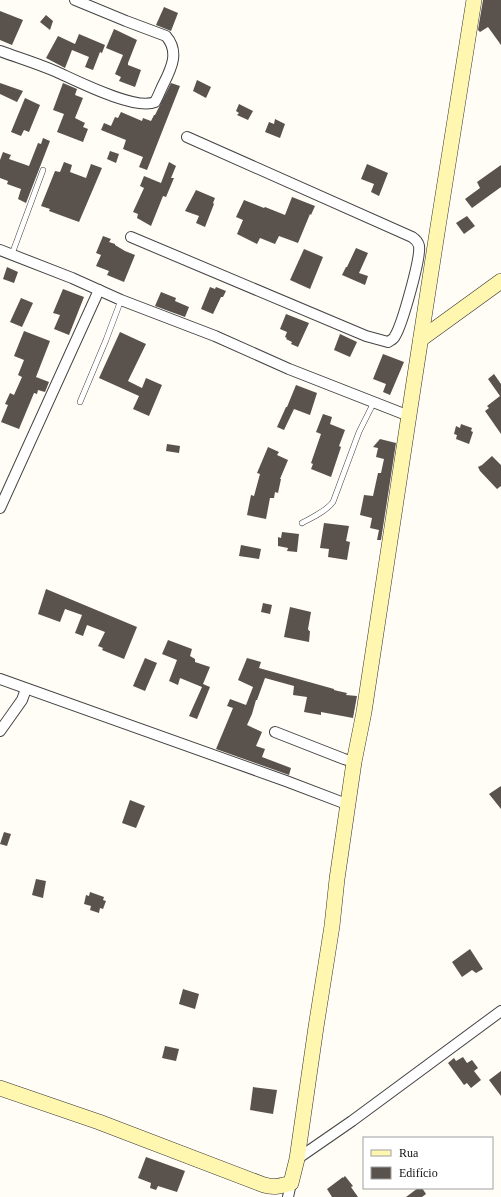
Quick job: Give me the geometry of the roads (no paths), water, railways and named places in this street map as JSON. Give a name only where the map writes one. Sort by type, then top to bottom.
[{"type":"street","points":[[0,51],[57,72],[94,90],[138,104],[146,105],[155,102],[171,70],[173,62],[173,50],[170,40],[166,36],[75,0]]},
{"type":"street","points":[[0,1088],[99,1122],[264,1185],[290,1190],[297,1159],[332,926],[337,879],[354,762],[365,704],[474,0]]},
{"type":"street","points":[[131,237],[366,336],[388,342],[394,338],[408,300],[419,258],[419,248],[417,242],[412,237],[187,137]]},
{"type":"street","points":[[0,250],[72,278],[121,300],[215,336],[289,369],[409,416]]},
{"type":"street","points":[[421,339],[501,281]]},
{"type":"street","points":[[0,508],[99,290]]},
{"type":"street","points":[[408,300],[426,303]]},
{"type":"street","points":[[0,680],[286,781],[348,805]]},
{"type":"street","points":[[0,730],[22,700],[26,689]]},
{"type":"street","points":[[275,732],[344,760],[354,762]]},
{"type":"street","points":[[297,1159],[352,1121],[501,1011]]},
{"type":"lane","points":[[12,254],[43,170]]},
{"type":"lane","points":[[80,402],[121,300]]},
{"type":"lane","points":[[302,523],[322,513],[333,502],[359,432],[374,402]]}]
